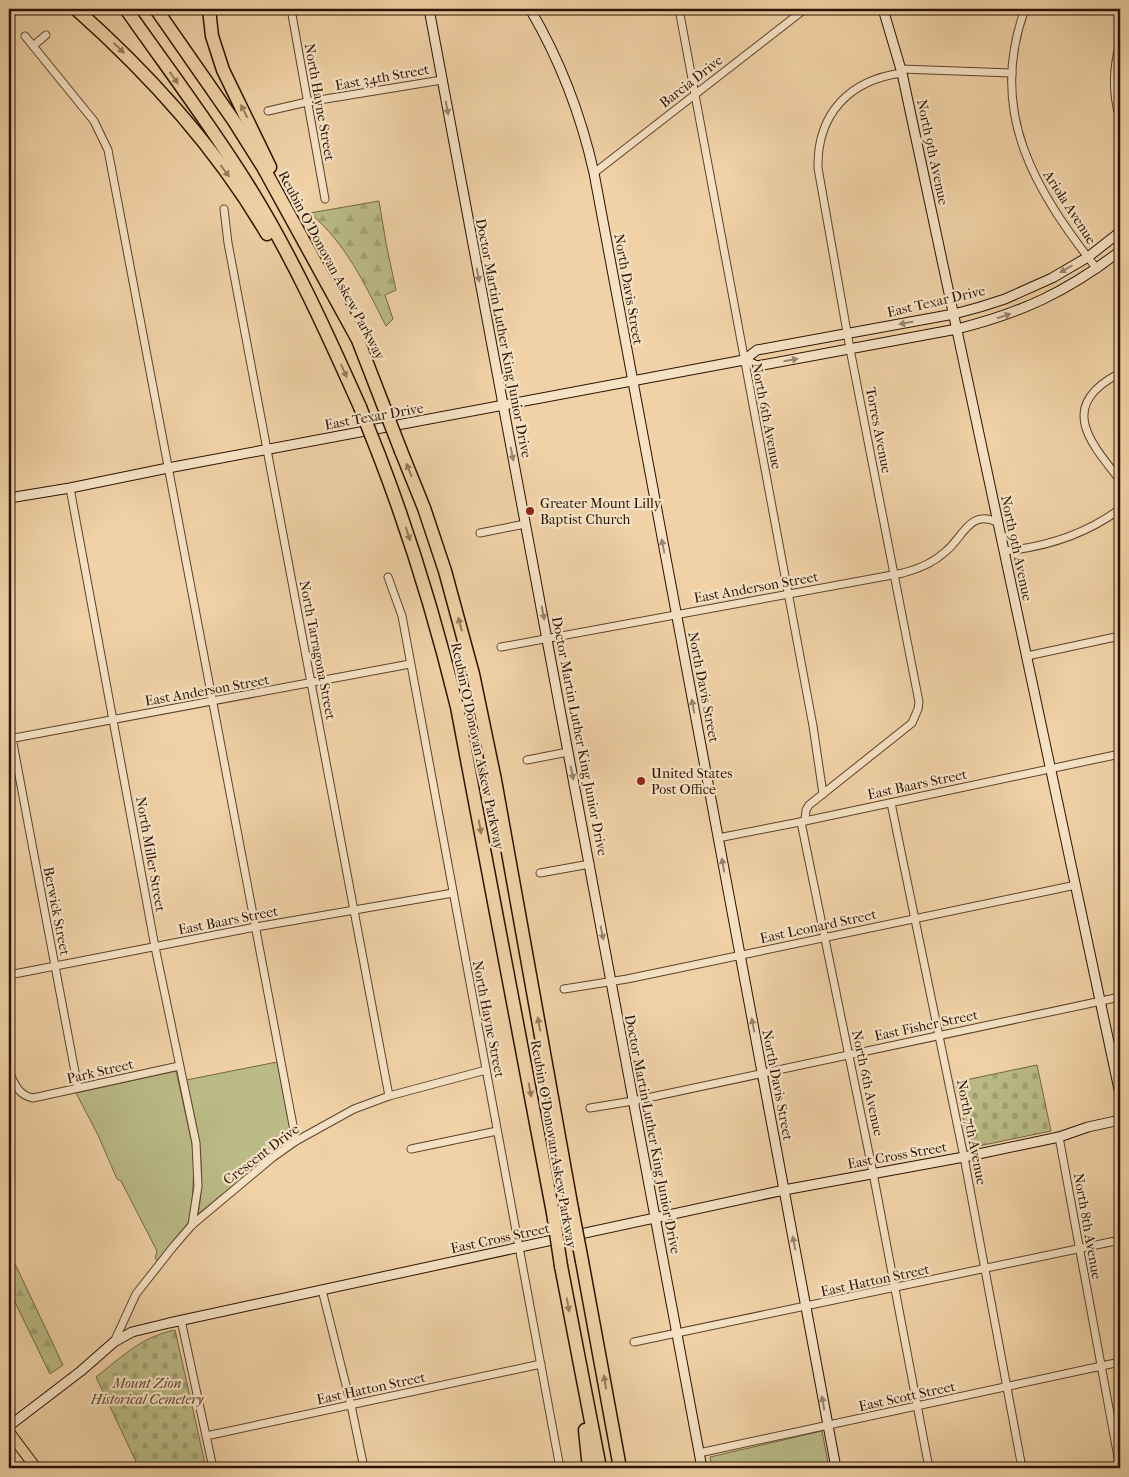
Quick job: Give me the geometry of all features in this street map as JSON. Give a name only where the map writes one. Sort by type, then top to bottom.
[{"type":"highway","points":[[76,9],[142,71],[226,172],[262,226],[328,334]]},
{"type":"highway","name":"Reubin O'Donovan Askew Parkway","points":[[126,9],[222,145],[251,191],[304,284],[360,407],[422,574],[457,708],[600,1468]]},
{"type":"highway","name":"Reubin O'Donovan Askew Parkway","points":[[156,9],[234,121],[275,189],[358,340],[424,508],[444,571],[475,683],[495,780],[620,1468]]},
{"type":"highway","points":[[209,9],[212,36],[223,70],[270,164],[275,189]]},
{"type":"highway","points":[[575,1343],[589,1468]]},
{"type":"highway","points":[[613,1430],[624,1448],[629,1468]]},
{"type":"main road","name":"Doctor Martin Luther King Junior Drive","points":[[429,9],[702,1468]]},
{"type":"main road","name":"North Davis Street","points":[[530,9],[553,50],[565,78],[585,135],[594,173],[836,1468]]},
{"type":"main road","name":"North 9th Avenue","points":[[883,9],[901,71],[1120,1094]]},
{"type":"main road","name":"East Texar Drive","points":[[9,498],[744,360],[757,350],[954,314],[1005,299],[1032,287],[1088,257],[1120,232]]},
{"type":"main road","name":"East Texar Drive","points":[[744,360],[757,366],[957,329],[985,322],[1029,307],[1059,292],[1097,269],[1120,251]]},
{"type":"main road","name":"East Cross Street","points":[[9,1426],[114,1342],[132,1332],[784,1190],[1059,1137],[1088,1127],[1120,1120]]},
{"type":"main road","points":[[9,1432],[36,1468]]},
{"type":"street","name":"North Hayne Street","points":[[291,9],[325,199]]},
{"type":"street","name":"North 6th Avenue","points":[[679,9],[814,726],[823,794]]},
{"type":"street","name":"Barcia Drive","points":[[594,173],[805,9]]},
{"type":"street","name":"Ariola Avenue","points":[[1025,9],[1017,36],[1012,73],[1015,120],[1028,164],[1051,206],[1097,269]]},
{"type":"street","points":[[33,46],[46,35]]},
{"type":"street","points":[[25,36],[94,121],[108,150],[296,1140]]},
{"type":"street","points":[[1120,43],[1114,86],[1120,118]]},
{"type":"street","name":"Torres Avenue","points":[[823,794],[912,723],[919,702],[850,349],[818,168],[819,142],[833,110],[852,91],[875,78],[901,71],[1012,73]]},
{"type":"street","name":"East 34th Street","points":[[268,111],[307,102],[442,80]]},
{"type":"street","name":"North Tarragona Street","points":[[224,209],[228,243],[389,1096]]},
{"type":"street","points":[[1120,372],[1104,381],[1092,393],[1088,400],[1084,417],[1091,443],[1120,480]]},
{"type":"street","name":"North Miller Street","points":[[70,488],[155,947],[192,1122],[198,1163],[198,1186],[192,1225]]},
{"type":"street","points":[[1004,551],[1041,546],[1064,538],[1100,523],[1120,509]]},
{"type":"street","name":"East Anderson Street","points":[[501,647],[912,571],[938,558],[973,522],[986,519],[997,522]]},
{"type":"street","points":[[480,533],[525,524]]},
{"type":"street","name":"North Hayne Street","points":[[388,577],[402,616],[560,1468]]},
{"type":"street","points":[[1027,656],[1120,636]]},
{"type":"street","name":"East Anderson Street","points":[[10,739],[410,664]]},
{"type":"street","name":"Berwick Street","points":[[10,739],[78,1088]]},
{"type":"street","points":[[527,760],[568,752]]},
{"type":"street","name":"East Baars Street","points":[[718,838],[1120,754]]},
{"type":"street","points":[[803,821],[806,810],[823,794]]},
{"type":"street","name":"North 7th Avenue","points":[[891,803],[964,1156],[1022,1468]]},
{"type":"street","name":"North 6th Avenue","points":[[803,821],[824,938],[873,1173],[929,1468]]},
{"type":"street","points":[[540,873],[590,864]]},
{"type":"street","name":"East Leonard Street","points":[[564,989],[611,982],[739,956],[1076,885]]},
{"type":"street","name":"East Baars Street","points":[[9,975],[453,893]]},
{"type":"street","name":"East Fisher Street","points":[[590,1108],[633,1101],[1120,997]]},
{"type":"street","name":"Park Street","points":[[9,1072],[18,1090],[27,1096],[39,1097],[179,1066]]},
{"type":"street","name":"Crescent Drive","points":[[114,1342],[136,1294],[192,1225],[296,1140],[354,1109],[389,1096],[486,1070]]},
{"type":"street","points":[[411,1149],[497,1131]]},
{"type":"street","name":"North 8th Avenue","points":[[1059,1137],[1120,1468]]},
{"type":"street","name":"East Hatton Street","points":[[634,1342],[1120,1240]]},
{"type":"street","points":[[322,1290],[351,1405],[364,1468]]},
{"type":"street","points":[[181,1320],[214,1468]]},
{"type":"street","name":"East Scott Street","points":[[699,1453],[1120,1362]]},
{"type":"street","name":"East Hatton Street","points":[[206,1436],[541,1364]]},
{"type":"green space","points":[[379,201],[396,290],[385,295],[393,319],[386,326],[345,251],[310,213]]},
{"type":"green space","points":[[277,1062],[292,1138],[198,1214],[201,1197],[200,1147],[186,1080]]},
{"type":"green space","points":[[1037,1065],[1051,1131],[969,1148],[956,1082]]},
{"type":"green space","points":[[176,1071],[192,1143],[194,1163],[192,1206],[189,1222],[157,1261],[155,1258],[157,1251],[121,1181],[117,1179],[98,1135],[76,1093]]},
{"type":"green space","points":[[9,1251],[63,1365],[50,1374],[9,1290]]},
{"type":"green space","name":"Mount Zion Historical Cemetery","points":[[175,1330],[206,1468],[139,1468],[96,1377],[142,1342]]},
{"type":"green space","points":[[822,1431],[829,1468],[712,1468],[710,1457]]},
{"type":"place","name":"Greater Mount Lilly Baptist Church","points":[[530,511]]},
{"type":"place","name":"United States Post Office","points":[[641,781]]}]
